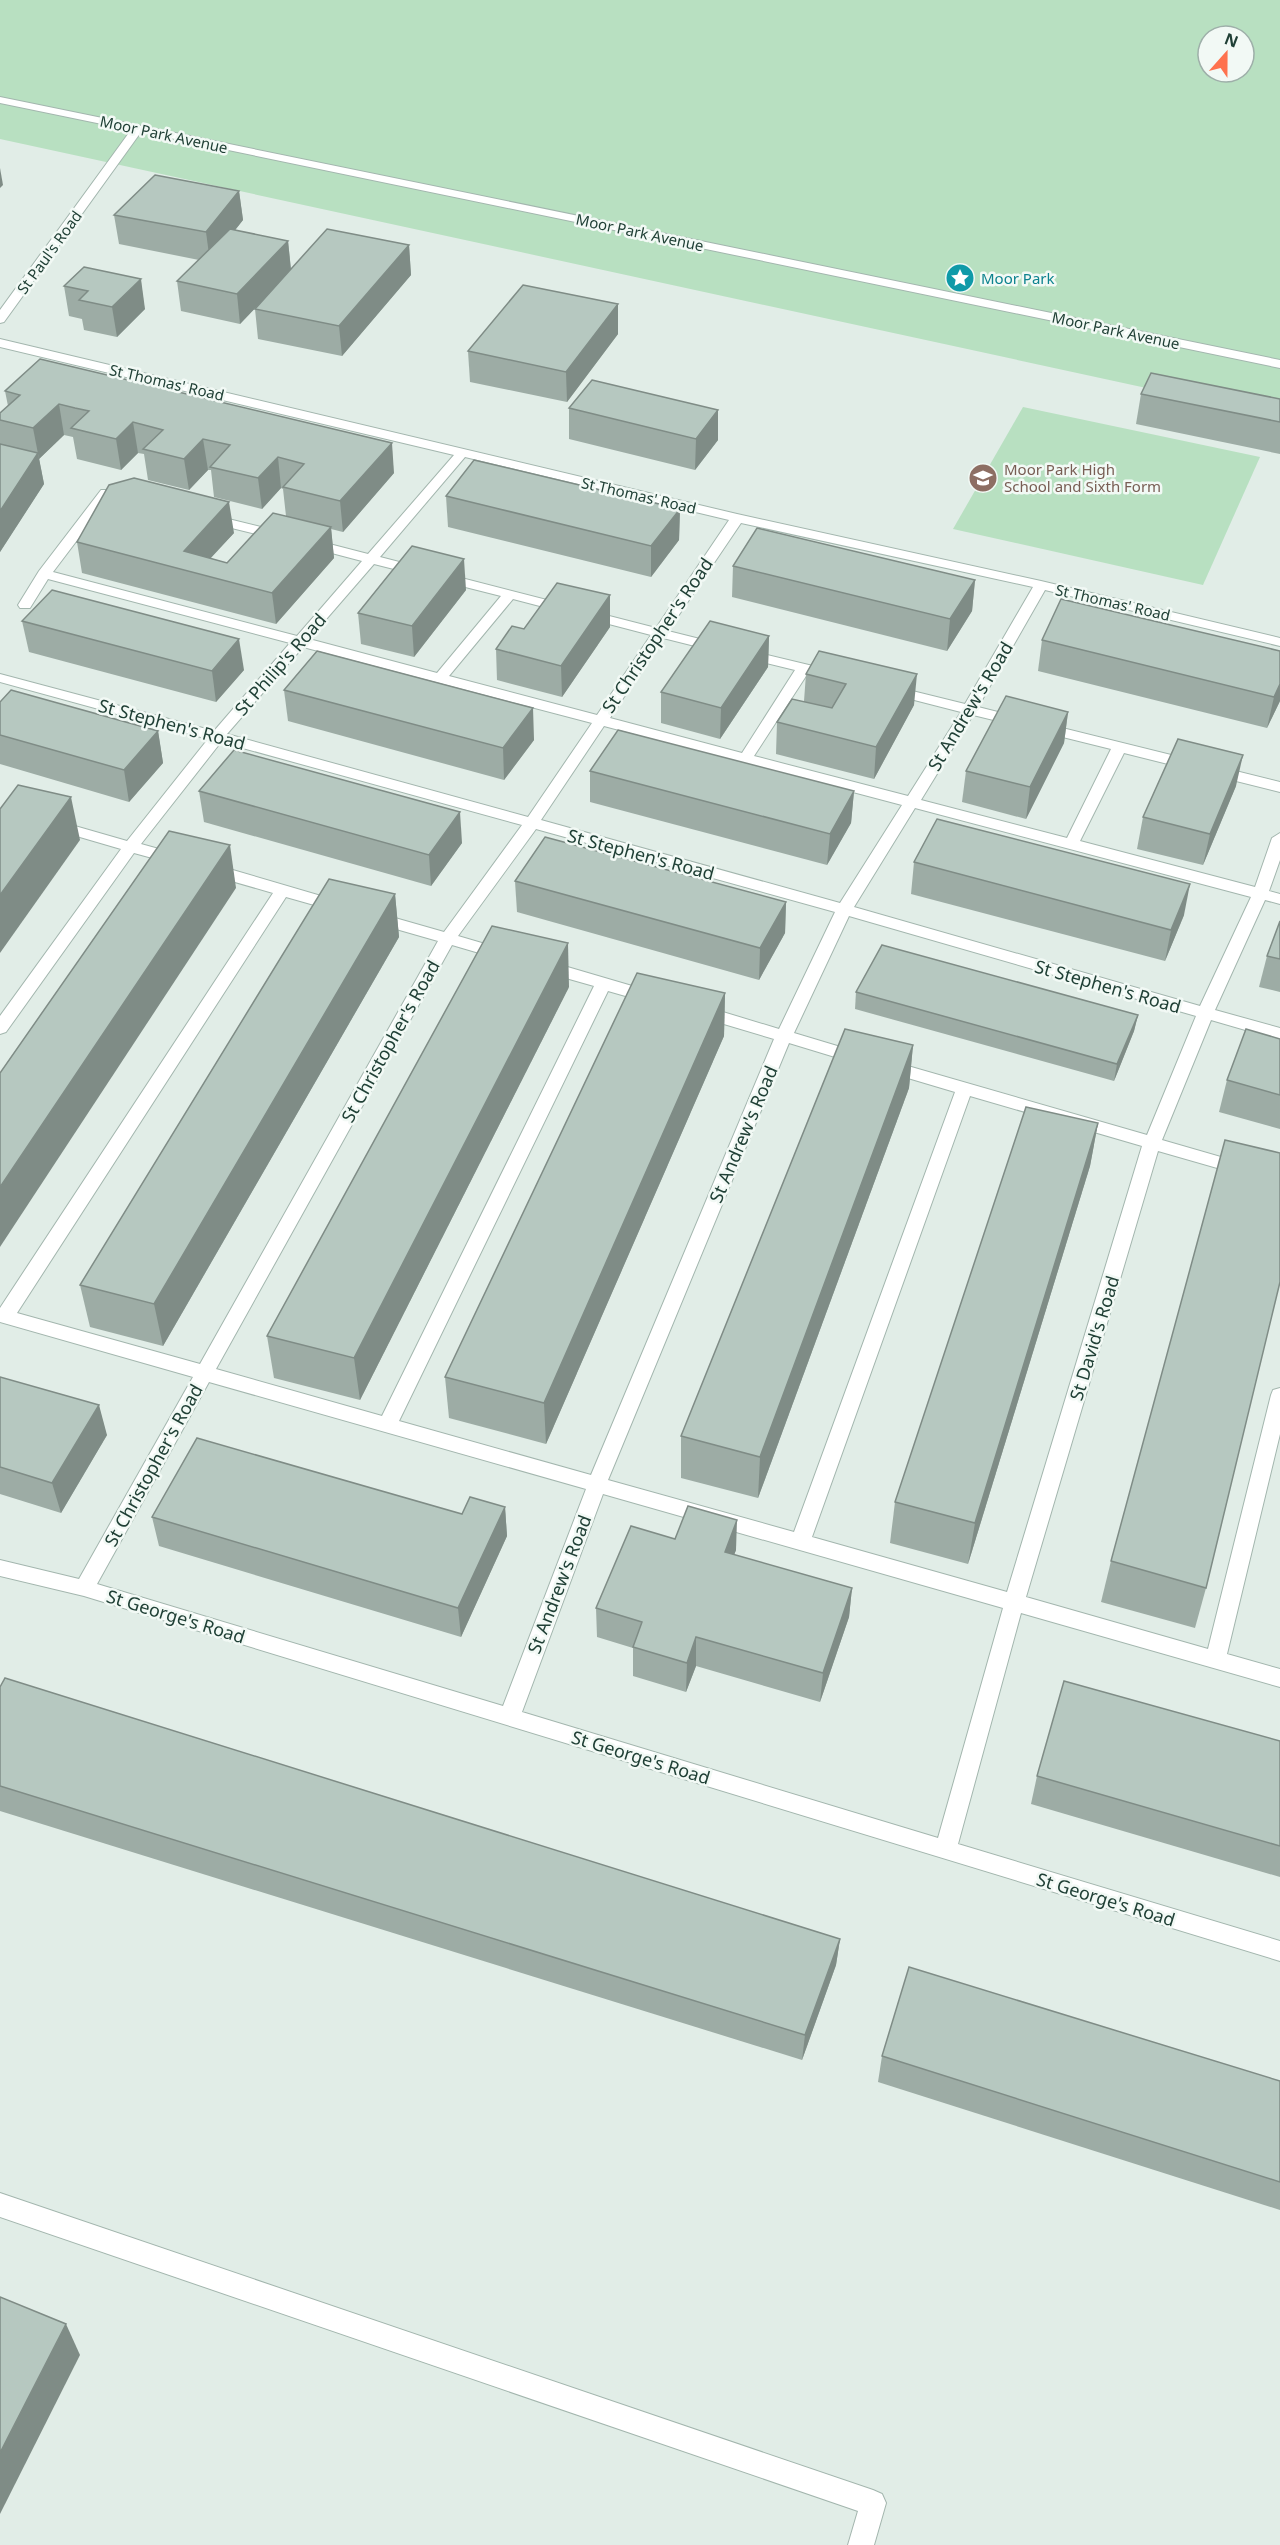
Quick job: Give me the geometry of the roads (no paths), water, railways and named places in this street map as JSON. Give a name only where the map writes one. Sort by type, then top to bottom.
[{"type":"street","name":"Moor Park Avenue","points":[[0,100],[1280,364]]},
{"type":"street","name":"St Paul's Road","points":[[0,319],[138,129]]},
{"type":"street","name":"St Thomas' Road","points":[[0,343],[737,518],[1041,585],[1280,642]]},
{"type":"street","name":"St Philip's Road","points":[[0,1028],[131,846],[218,736],[463,452]]},
{"type":"street","points":[[25,605],[44,574],[106,493],[129,499]]},
{"type":"street","points":[[198,516],[848,679]]},
{"type":"street","name":"St Christopher's Road","points":[[84,1588],[447,939],[531,824],[737,518]]},
{"type":"street","points":[[44,574],[299,643],[1280,899]]},
{"type":"street","name":"St Andrew's Road","points":[[510,1716],[597,1484],[784,1036],[844,909],[969,710],[1041,585]]},
{"type":"street","points":[[439,679],[510,594]]},
{"type":"street","points":[[745,759],[804,668]]},
{"type":"street","name":"St Stephen's Road","points":[[0,678],[436,795],[531,824],[844,909],[1280,1034]]},
{"type":"street","points":[[882,687],[1280,787]]},
{"type":"street","points":[[1071,845],[1120,746]]},
{"type":"street","points":[[43,821],[669,1002]]},
{"type":"street","name":"St David's Road","points":[[945,1851],[1014,1603],[1152,1143],[1205,1014],[1260,894],[1280,838]]},
{"type":"street","points":[[282,891],[3,1315],[1280,1678]]},
{"type":"street","points":[[387,1425],[604,984]]},
{"type":"street","points":[[690,1009],[1280,1180]]},
{"type":"street","points":[[800,1542],[964,1089]]},
{"type":"street","points":[[1215,1660],[1280,1395]]},
{"type":"street","name":"St George's Road","points":[[0,1568],[84,1588],[1280,1952]]},
{"type":"street","points":[[0,2205],[873,2503],[861,2545]]},
{"type":"place","name":"Moor Park","points":[[960,278]]},
{"type":"place","name":"Moor Park High School and Sixth Form","points":[[983,478]]}]
